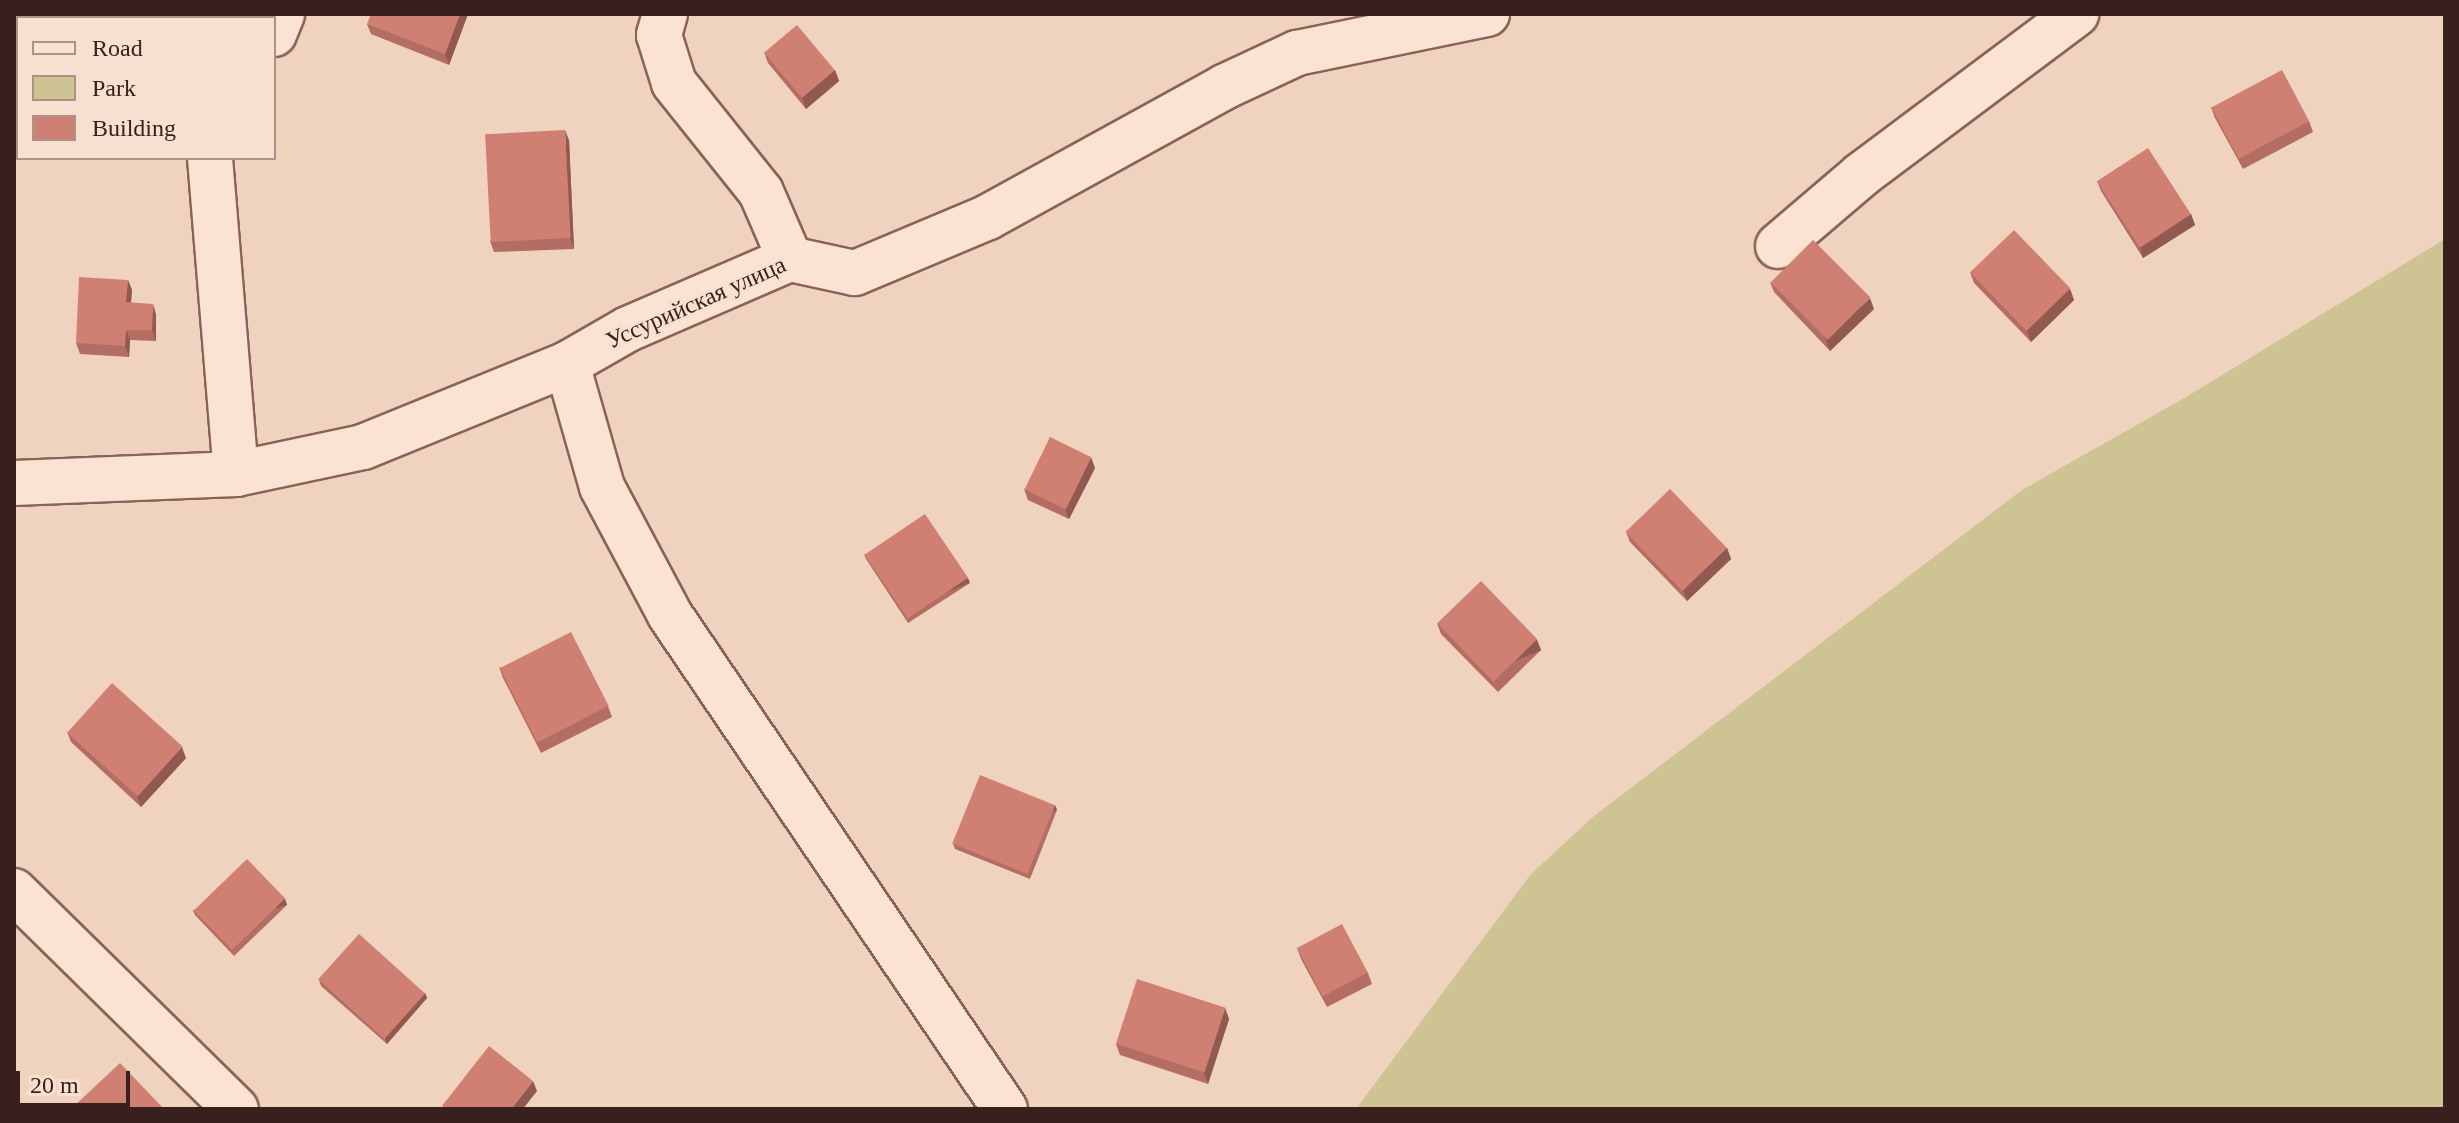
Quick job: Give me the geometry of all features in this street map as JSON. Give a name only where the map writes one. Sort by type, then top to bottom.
[{"type":"street","points":[[665,14],[659,35],[674,83],[761,192],[790,259]]},
{"type":"street","name":"Уссурийская улица","points":[[14,483],[236,474],[363,447],[567,364],[628,329],[790,259],[855,273],[988,217],[1224,87],[1297,53],[1487,14]]},
{"type":"street","points":[[1778,246],[1861,175],[2076,14]]},
{"type":"street","points":[[210,160],[236,474]]},
{"type":"street","points":[[567,364],[602,487],[670,615],[1005,1109]]},
{"type":"street","points":[[14,891],[236,1109]]},
{"type":"green space","points":[[2445,239],[2445,1109],[1356,1109],[1531,874],[1594,816],[2022,490],[2186,397]]},
{"type":"building","points":[[371,14],[460,14],[445,54],[367,24]]},
{"type":"building","points":[[797,25],[835,70],[802,98],[764,53]]},
{"type":"building","points":[[2282,70],[2309,121],[2239,159],[2211,108]]},
{"type":"building","points":[[565,130],[571,238],[491,242],[485,134]]},
{"type":"building","points":[[2148,148],[2191,214],[2140,247],[2097,181]]},
{"type":"building","points":[[2014,230],[2070,288],[2026,331],[1970,272]]},
{"type":"building","points":[[1813,240],[1870,297],[1828,340],[1771,282]]},
{"type":"building","points":[[79,277],[128,280],[126,302],[153,304],[152,330],[126,330],[125,346],[76,343]]},
{"type":"building","points":[[1050,437],[1091,457],[1066,509],[1025,489]]},
{"type":"building","points":[[1670,489],[1727,548],[1682,591],[1625,532]]},
{"type":"building","points":[[925,514],[968,578],[908,619],[864,555]]},
{"type":"building","points":[[1481,581],[1537,639],[1493,682],[1437,623]]},
{"type":"building","points":[[571,632],[609,706],[537,742],[500,668]]},
{"type":"building","points":[[112,683],[183,747],[138,796],[67,733]]},
{"type":"building","points":[[980,775],[1055,805],[1027,874],[952,844]]},
{"type":"building","points":[[247,859],[285,899],[232,950],[194,910]]},
{"type":"building","points":[[1342,924],[1368,973],[1323,997],[1297,948]]},
{"type":"building","points":[[359,934],[425,994],[384,1039],[318,979]]},
{"type":"building","points":[[1137,979],[1225,1008],[1204,1072],[1116,1044]]},
{"type":"building","points":[[489,1046],[533,1081],[511,1109],[446,1109],[442,1106]]},
{"type":"building","points":[[120,1063],[164,1109],[71,1109]]}]
